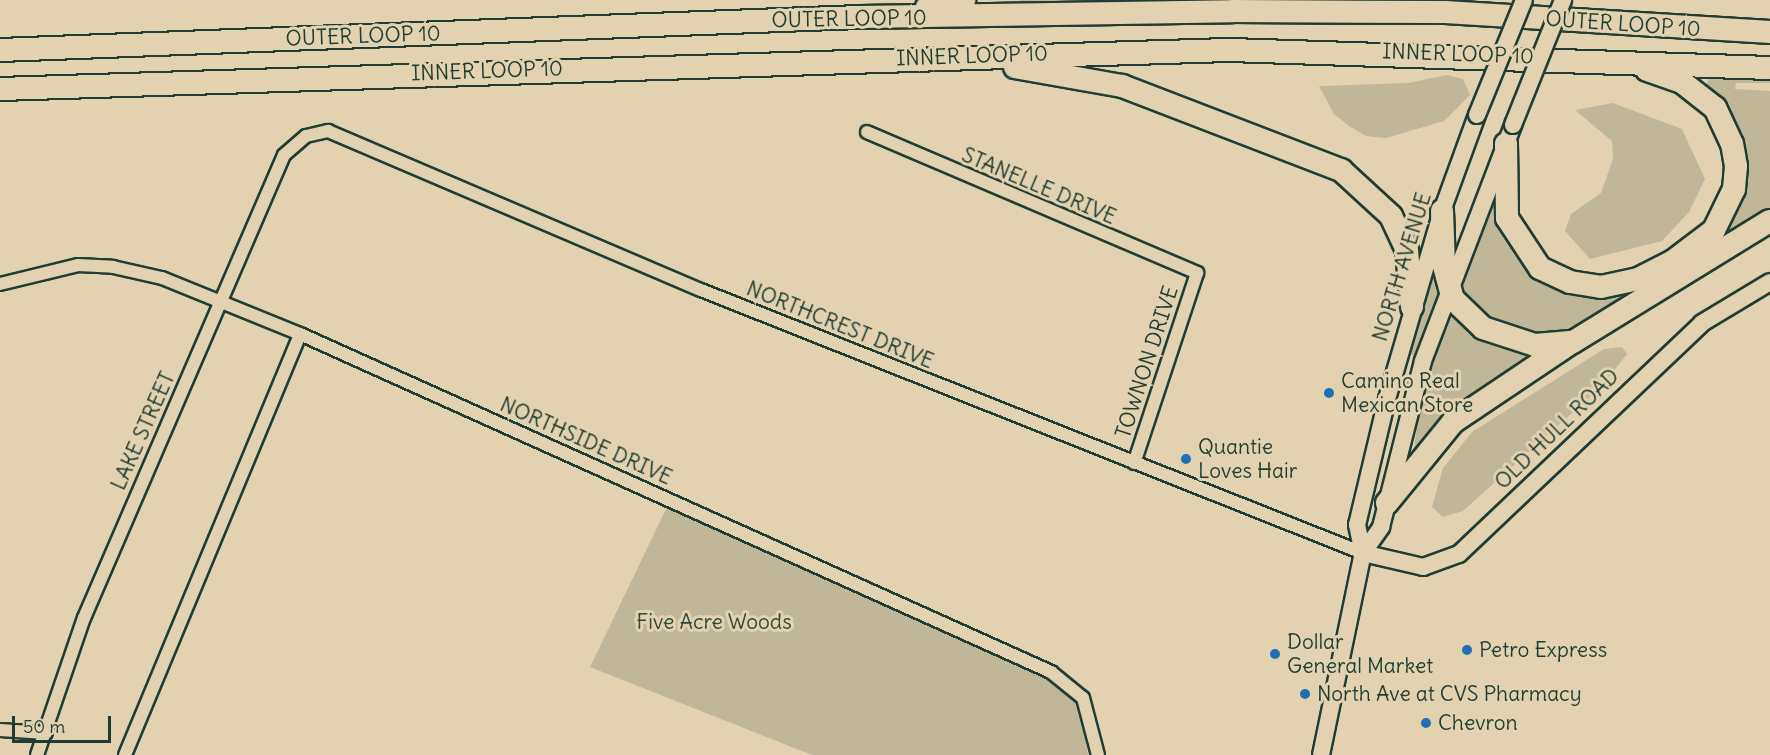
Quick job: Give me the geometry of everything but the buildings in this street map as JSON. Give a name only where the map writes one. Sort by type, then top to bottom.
[{"type":"highway","points":[[860,16],[964,0]]},
{"type":"highway","points":[[1378,0],[1445,12]]},
{"type":"highway","name":"OUTER LOOP 10","points":[[0,50],[860,16],[1445,12],[1770,32]]},
{"type":"highway","name":"INNER LOOP 10","points":[[0,89],[175,81],[1230,50],[1587,59],[1770,68]]},
{"type":"highway","points":[[875,59],[1039,69],[1122,86],[1324,161],[1368,190],[1391,216],[1407,250],[1412,307]]},
{"type":"highway","points":[[1509,135],[1507,218],[1529,257],[1570,282],[1601,287],[1638,279],[1672,262],[1714,230],[1734,189],[1736,166],[1732,144],[1714,108],[1663,73],[1587,59]]},
{"type":"highway","points":[[1442,211],[1448,290],[1467,314],[1503,338],[1535,345],[1573,342]]},
{"type":"highway","points":[[1387,503],[1453,422],[1573,342],[1770,221]]},
{"type":"main road","name":"NORTH AVENUE","points":[[1363,553],[1357,525],[1412,307],[1442,211],[1477,115],[1524,0]]},
{"type":"main road","name":"NORTH AVENUE","points":[[1321,755],[1363,553],[1381,527],[1448,290],[1563,0]]},
{"type":"main road","name":"OLD HULL ROAD","points":[[1363,553],[1424,567],[1459,554],[1702,323],[1770,282]]},
{"type":"street","name":"NORTHCREST DRIVE","points":[[306,136],[328,131],[350,137],[701,290],[1134,464],[1363,553]]},
{"type":"street","name":"STANELLE DRIVE","points":[[867,132],[1197,273]]},
{"type":"street","name":"LAKE STREET","points":[[37,755],[84,618],[223,301],[284,155],[306,136]]},
{"type":"street","name":"NORTHSIDE DRIVE","points":[[0,284],[78,265],[113,267],[162,278],[300,334],[1051,672],[1083,698],[1098,755]]},
{"type":"street","name":"TOWNON DRIVE","points":[[1134,464],[1197,273]]},
{"type":"street","points":[[125,755],[300,334]]},
{"type":"street","points":[[0,730],[46,733]]},
{"type":"green space","points":[[1020,0],[1229,0],[1021,4]]},
{"type":"green space","points":[[1447,75],[1463,79],[1470,95],[1444,121],[1386,138],[1366,136],[1349,126],[1334,114],[1319,86],[1409,83]]},
{"type":"green space","points":[[1709,76],[1770,77],[1770,83],[1736,83],[1735,89],[1770,91],[1770,215],[1569,335],[1502,332],[1456,291],[1496,190],[1506,237],[1531,272],[1615,294],[1736,202],[1706,88]]},
{"type":"green space","points":[[1613,103],[1682,129],[1705,179],[1689,212],[1662,241],[1590,259],[1565,231],[1571,214],[1601,193],[1613,159],[1612,141],[1575,110]]},
{"type":"green space","points":[[1436,255],[1441,285],[1417,356],[1410,354]]},
{"type":"green space","points":[[1450,303],[1544,350],[1413,456],[1422,388]]},
{"type":"green space","points":[[1622,347],[1627,354],[1602,386],[1463,511],[1443,517],[1432,507],[1443,468],[1472,432],[1604,349]]},
{"type":"green space","name":"Five Acre Woods","points":[[669,503],[1058,685],[1081,706],[1088,755],[812,755],[590,667]]},
{"type":"place","name":"Camino Real Mexican Store","points":[[1329,393]]},
{"type":"place","name":"Quantie Loves Hair","points":[[1186,459]]},
{"type":"place","name":"Petro Express","points":[[1467,650]]},
{"type":"place","name":"Dollar General Market","points":[[1275,654]]},
{"type":"place","name":"North Ave at CVS Pharmacy","points":[[1305,694]]},
{"type":"place","name":"Chevron","points":[[1426,723]]}]
